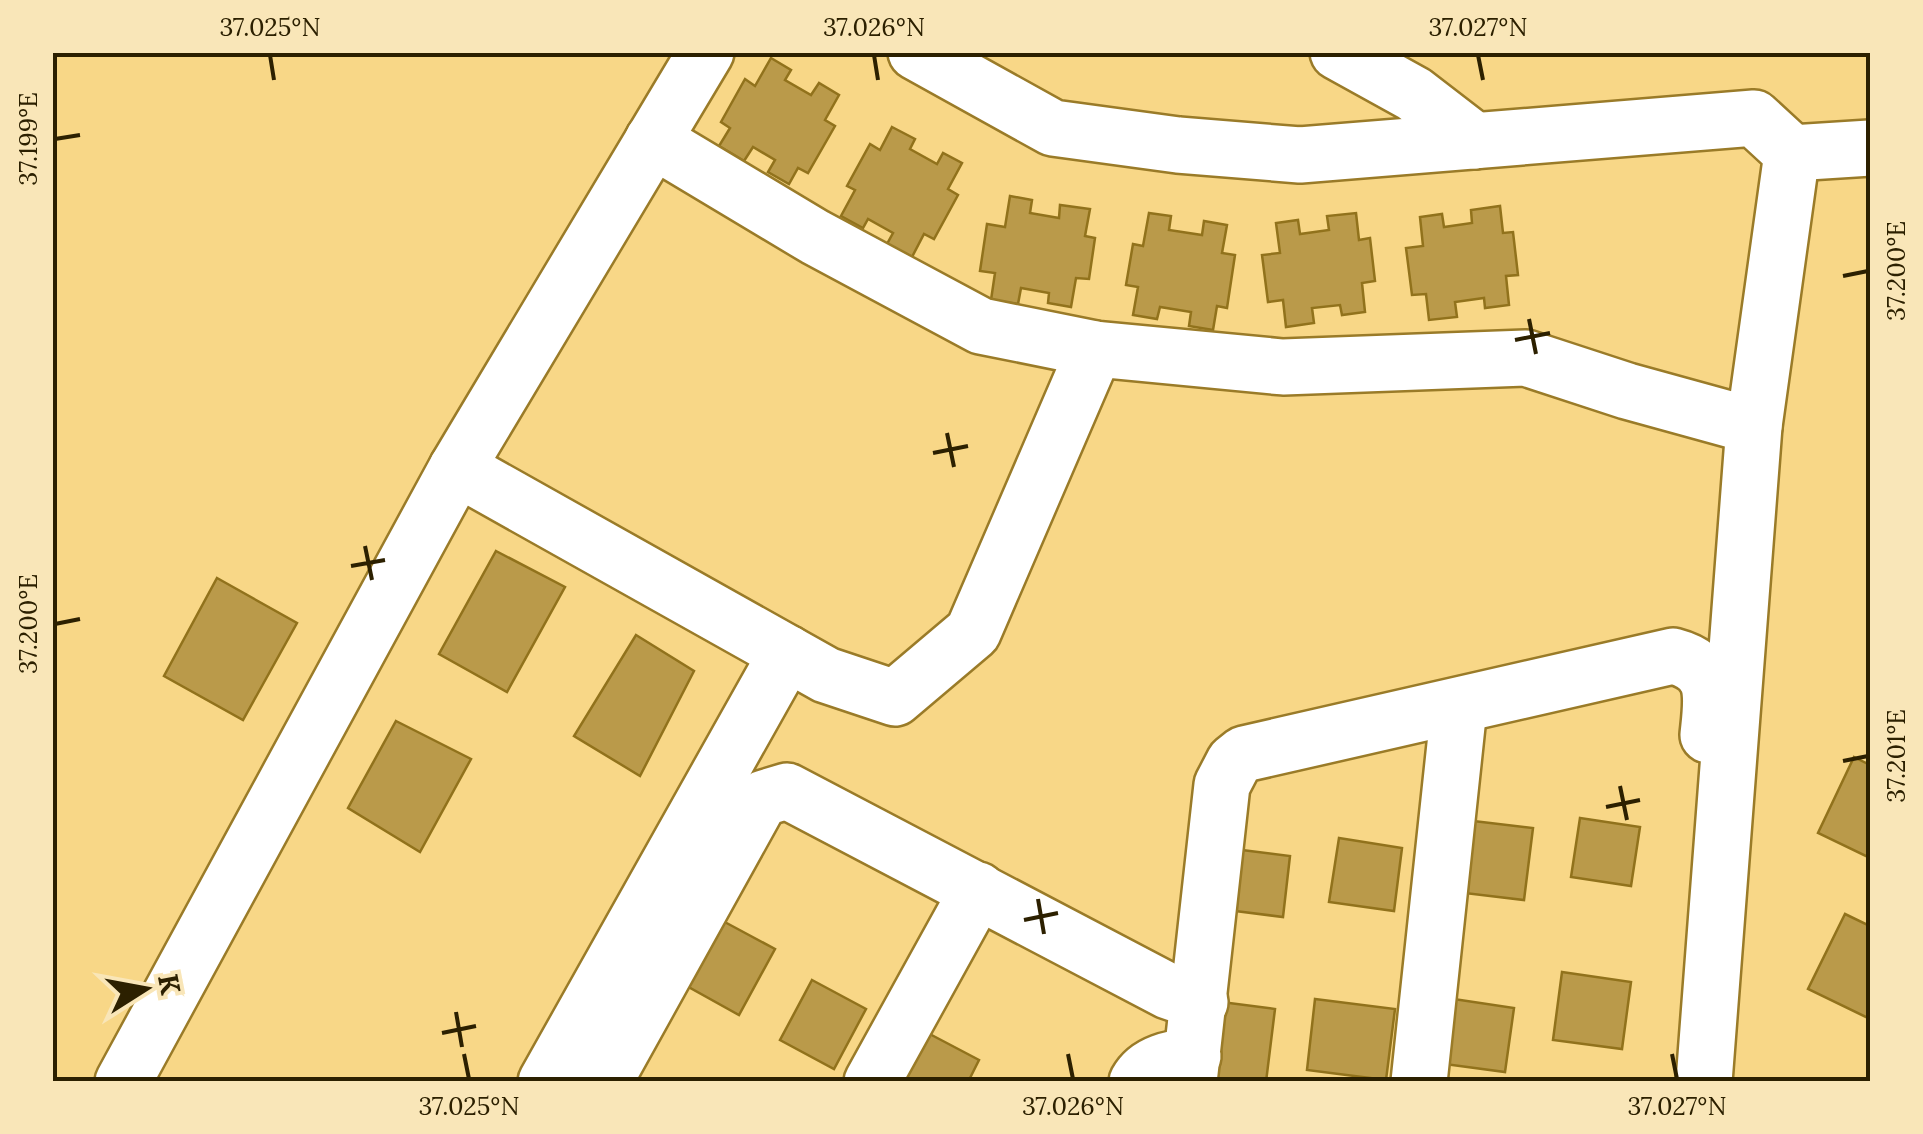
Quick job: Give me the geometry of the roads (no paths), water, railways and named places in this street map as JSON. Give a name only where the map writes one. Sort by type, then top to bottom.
[{"type":"street","points":[[122,1082],[457,468],[706,52]]},
{"type":"street","points":[[916,52],[1053,128],[1178,145],[1300,155],[1754,118],[1792,154],[1870,148]]},
{"type":"street","points":[[1338,52],[1414,94],[1474,141]]},
{"type":"street","points":[[654,140],[815,237],[981,326],[1094,349],[1283,367],[1526,358],[1754,426]]},
{"type":"street","points":[[1704,1082],[1754,426],[1792,154]]},
{"type":"street","points":[[457,468],[826,675],[895,698],[973,632],[1094,349]]},
{"type":"street","points":[[546,1082],[787,653]]},
{"type":"street","points":[[1137,1082],[1142,1073],[1161,1062],[1191,1068],[1222,785],[1234,762],[1244,754],[1672,656],[1688,660],[1703,671],[1710,685],[1712,704],[1670,1082]]},
{"type":"street","points":[[1419,1082],[1459,707]]},
{"type":"street","points":[[604,1082],[764,798],[787,791],[1168,991],[1200,1002]]},
{"type":"street","points":[[872,1082],[978,890]]}]
